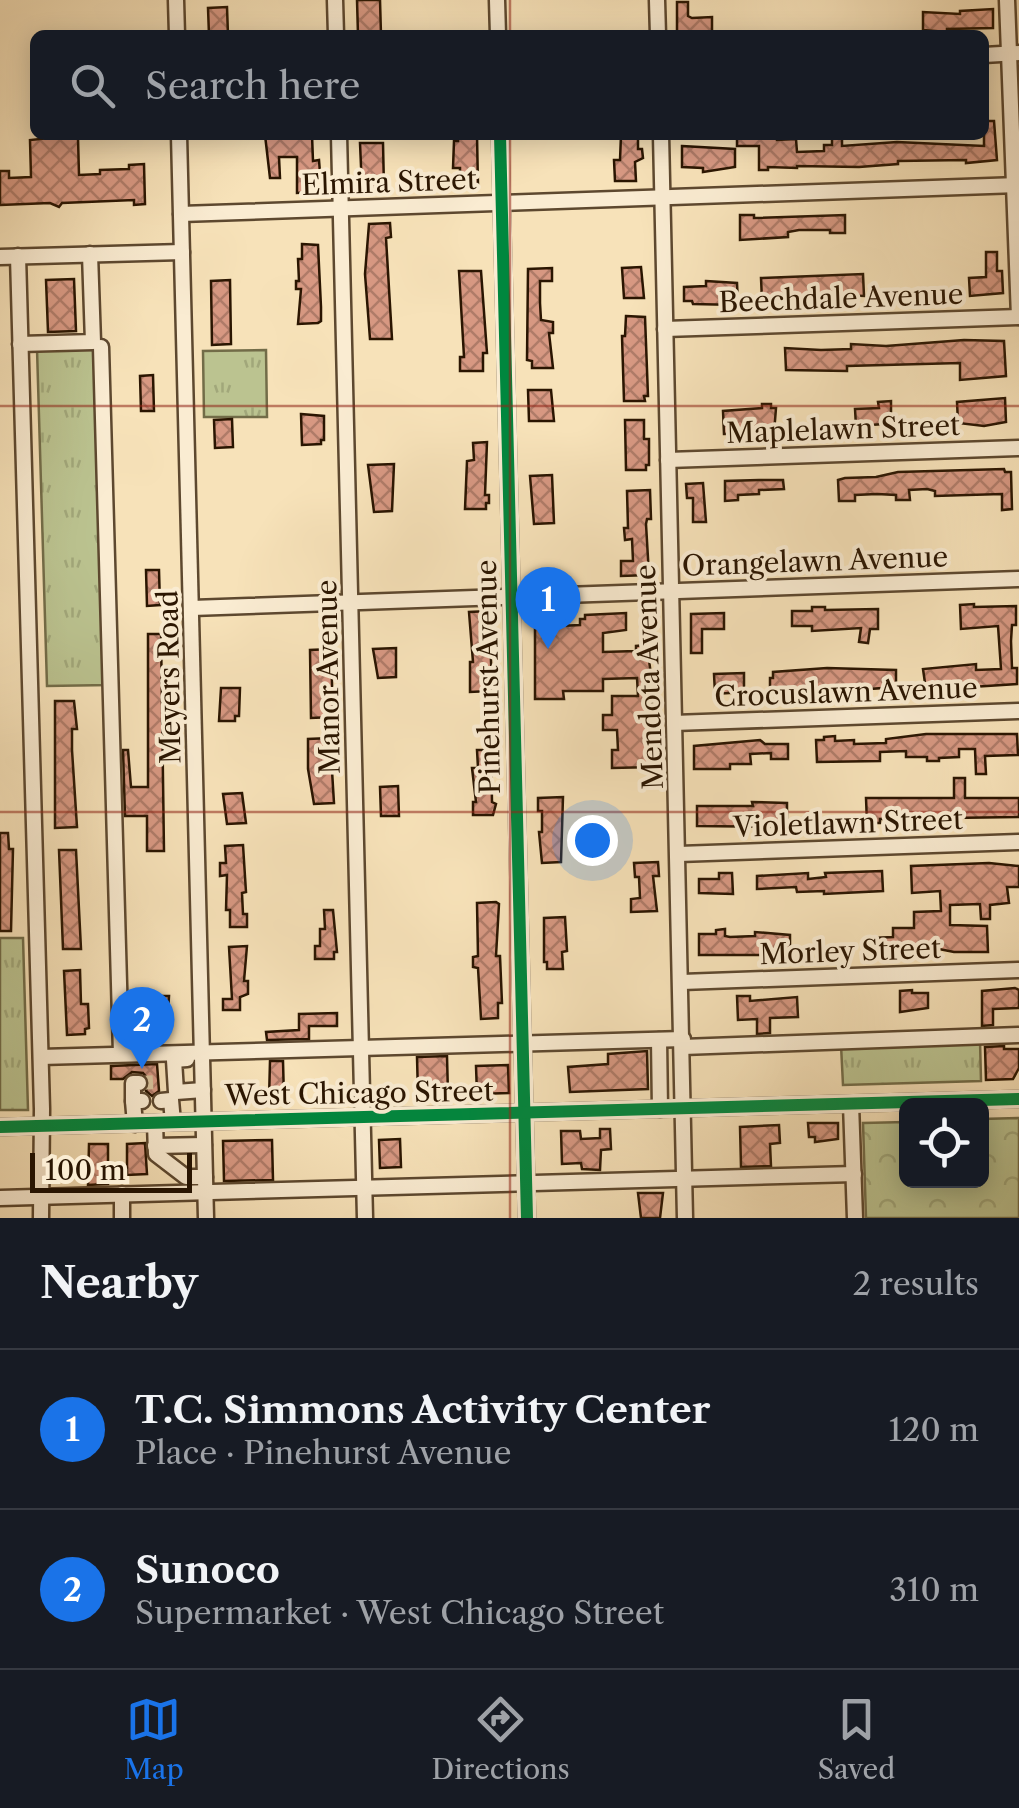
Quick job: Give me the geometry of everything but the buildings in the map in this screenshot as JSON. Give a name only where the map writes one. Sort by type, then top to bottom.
[{"type":"street","points":[[176,0],[177,30]]},
{"type":"street","points":[[336,0],[336,30]]},
{"type":"street","points":[[497,0],[498,30]]},
{"type":"street","points":[[658,0],[658,30]]},
{"type":"street","points":[[1007,0],[1014,54],[1019,317]]},
{"type":"street","points":[[989,55],[1014,54]]},
{"type":"street","name":"Meyers Road","points":[[180,140],[206,1218]]},
{"type":"street","name":"Manor Avenue","points":[[339,140],[365,1218]]},
{"type":"street","name":"Pinehurst Avenue","points":[[500,140],[527,1218]]},
{"type":"street","name":"Mendota Avenue","points":[[661,140],[686,1218]]},
{"type":"street","name":"Elmira Street","points":[[181,214],[1017,185]]},
{"type":"street","points":[[0,257],[182,252]]},
{"type":"street","points":[[20,344],[93,342],[90,254]]},
{"type":"street","points":[[18,256],[41,1057],[41,1218]]},
{"type":"street","name":"Beechdale Avenue","points":[[665,329],[1019,317]]},
{"type":"street","points":[[102,347],[122,1054]]},
{"type":"street","name":"Maplelawn Street","points":[[668,460],[1019,448]]},
{"type":"street","name":"Orangelawn Avenue","points":[[192,608],[1019,579]]},
{"type":"street","name":"Crocuslawn Avenue","points":[[674,722],[1019,710]]},
{"type":"street","name":"Violetlawn Street","points":[[678,854],[1019,842]]},
{"type":"street","name":"Morley Street","points":[[682,982],[1019,970]]},
{"type":"street","points":[[41,1057],[659,1040],[683,1043],[1019,1036]]},
{"type":"street","points":[[659,1040],[660,1109]]},
{"type":"street","points":[[173,1122],[166,1091],[174,1060],[202,1055]]},
{"type":"street","points":[[166,1091],[203,1090]]},
{"type":"street","points":[[135,1124],[138,1093]]},
{"type":"street","name":"West Chicago Street","points":[[0,1127],[1019,1099]]},
{"type":"street","points":[[851,1104],[855,1218]]},
{"type":"street","points":[[154,1123],[156,1154],[186,1177],[205,1184]]},
{"type":"street","points":[[156,1146],[204,1145]]},
{"type":"street","points":[[0,1198],[122,1194],[205,1184],[364,1187],[854,1174]]},
{"type":"street","points":[[122,1194],[122,1218]]},
{"type":"green space","points":[[99,347],[109,685],[47,686],[37,349]]},
{"type":"green space","points":[[266,350],[267,417],[204,417],[203,351]]},
{"type":"green space","points":[[0,938],[23,938],[28,1110],[0,1110]]},
{"type":"green space","points":[[980,1040],[981,1081],[843,1085],[841,1045]]},
{"type":"green space","points":[[1019,1118],[1019,1218],[866,1218],[863,1123],[899,1122],[899,1188],[989,1188],[989,1119]]},
{"type":"tunnel","points":[[139,1083],[158,1082]]},
{"type":"cycle path","points":[[500,140],[527,1218]]},
{"type":"cycle path","points":[[0,1127],[1019,1099]]},
{"type":"place","name":"T.C. Simmons Activity Center","points":[[548,649]]},
{"type":"place","name":"Sunoco","points":[[142,1069]]}]
